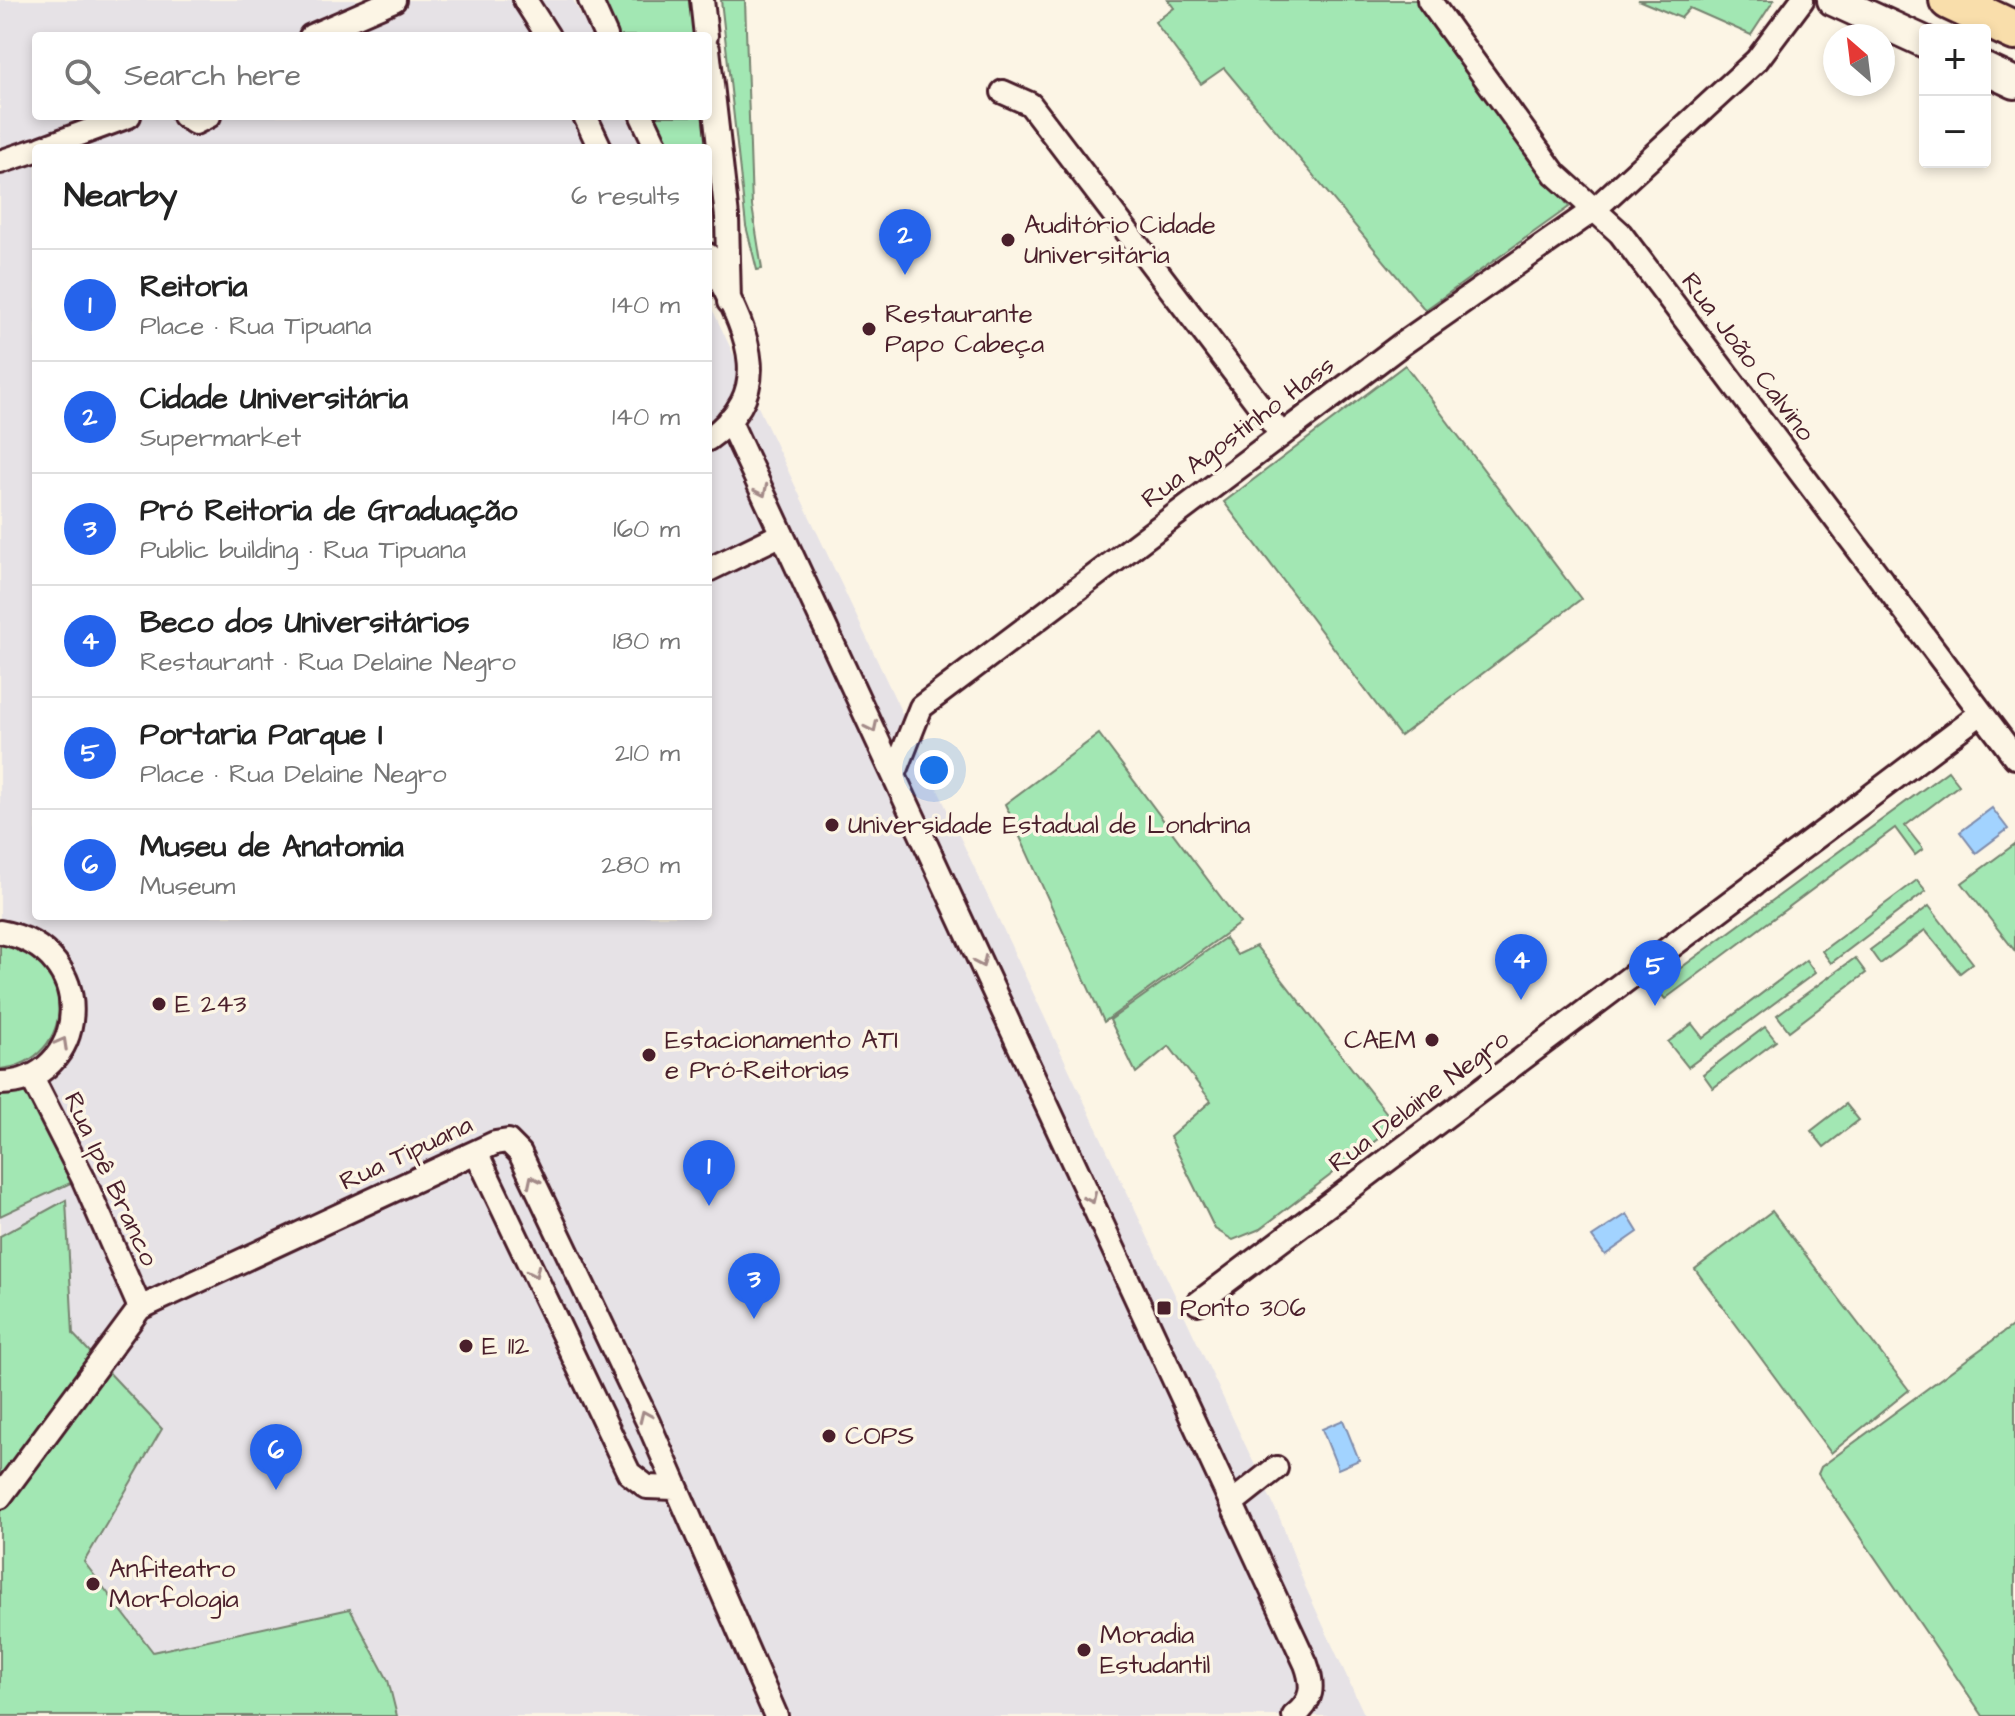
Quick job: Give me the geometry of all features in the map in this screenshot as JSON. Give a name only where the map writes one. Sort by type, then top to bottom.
[{"type":"highway","points":[[1949,0],[2015,31]]},
{"type":"street","points":[[320,32],[394,0]]},
{"type":"street","points":[[525,0],[545,32]]},
{"type":"street","points":[[590,0],[604,32]]},
{"type":"street","points":[[702,0],[706,32]]},
{"type":"street","name":"Rua João Calvino","points":[[1429,0],[1555,174],[1574,195],[1595,209],[1620,233],[2015,757]]},
{"type":"street","name":"Rua Agostinho Hass","points":[[894,775],[921,707],[1281,434],[1595,209],[1757,60],[1802,0]]},
{"type":"street","points":[[1833,0],[1919,39]]},
{"type":"street","points":[[1991,72],[2015,83]]},
{"type":"street","points":[[712,84],[727,217],[729,302]]},
{"type":"street","points":[[1003,92],[1030,104],[1281,434]]},
{"type":"street","points":[[53,144],[118,120]]},
{"type":"street","points":[[587,120],[598,144]]},
{"type":"street","points":[[644,120],[655,144]]},
{"type":"street","points":[[0,162],[32,151]]},
{"type":"street","points":[[712,264],[751,350],[752,367],[746,392],[729,420],[712,435]]},
{"type":"street","points":[[729,420],[1233,1502],[1313,1684],[1311,1696],[1294,1716]]},
{"type":"street","points":[[712,568],[782,534]]},
{"type":"street","name":"Rua Delaine Negro","points":[[1198,1303],[1981,713]]},
{"type":"street","points":[[0,932],[25,937],[47,950],[63,969],[72,992],[72,1017],[65,1041],[50,1062],[31,1076],[2,1084]]},
{"type":"street","name":"Rua Ipê Branco","points":[[31,1076],[83,1178],[140,1308]]},
{"type":"street","name":"Rua Tipuana","points":[[0,1497],[140,1308],[503,1141],[512,1144],[520,1153],[648,1422],[776,1716]]},
{"type":"street","points":[[476,1152],[629,1473],[647,1487],[675,1488]]},
{"type":"street","points":[[1233,1502],[1276,1468]]},
{"type":"shaded area","name":"Universidade Estadual de Londrina","points":[[0,0],[573,0],[590,32],[32,32],[32,120],[629,120],[639,144],[32,144],[32,920],[712,920],[712,309],[1281,1521],[1305,1586],[1365,1716],[0,1716]]},
{"type":"green space","points":[[602,0],[691,0],[695,32],[617,32]]},
{"type":"green space","points":[[721,0],[745,0],[752,206],[762,269],[757,270],[746,226]]},
{"type":"green space","points":[[1168,0],[1418,0],[1569,207],[1425,310],[1224,68],[1201,84],[1155,22],[1174,8]]},
{"type":"green space","points":[[1638,0],[1774,0],[1751,35],[1690,8],[1681,18]]},
{"type":"green space","points":[[657,120],[704,120],[706,144],[667,144]]},
{"type":"green space","points":[[1405,365],[1581,599],[1400,736],[1224,502]]},
{"type":"green space","points":[[1099,734],[1240,923],[1104,1022],[1005,804]]},
{"type":"green space","points":[[1948,771],[1959,785],[1905,826],[1923,849],[1915,855],[1895,828],[1665,999],[1655,987]]},
{"type":"green space","points":[[2015,844],[2015,951],[1962,883]]},
{"type":"green space","points":[[1917,880],[1926,891],[1831,963],[1822,951]]},
{"type":"green space","points":[[1929,906],[1973,963],[1960,973],[1925,930],[1880,964],[1870,950]]},
{"type":"green space","points":[[1225,938],[1237,955],[1256,946],[1396,1125],[1260,1229],[1233,1240],[1215,1229],[1170,1137],[1211,1101],[1169,1046],[1136,1073],[1110,1020]]},
{"type":"green space","points":[[0,944],[26,951],[44,966],[55,985],[59,1006],[55,1028],[44,1048],[26,1062],[0,1069]]},
{"type":"green space","points":[[1855,958],[1866,973],[1789,1031],[1777,1015]]},
{"type":"green space","points":[[1806,960],[1815,973],[1688,1067],[1668,1042],[1692,1024],[1703,1038]]},
{"type":"green space","points":[[1765,1027],[1776,1041],[1713,1088],[1703,1074]]},
{"type":"green space","points":[[33,1082],[79,1179],[0,1216],[0,1096]]},
{"type":"green space","points":[[1846,1104],[1859,1120],[1824,1147],[1811,1131]]},
{"type":"green space","points":[[66,1200],[73,1334],[162,1429],[84,1562],[153,1652],[350,1609],[388,1680],[397,1716],[0,1716],[0,1236]]},
{"type":"green space","points":[[1772,1211],[1909,1390],[1831,1453],[1695,1269]]},
{"type":"green space","points":[[2015,1324],[2015,1716],[1983,1716],[1818,1474],[1821,1467]]},
{"type":"water","points":[[1992,808],[2008,829],[1976,853],[1960,832]]},
{"type":"water","points":[[1627,1214],[1638,1232],[1605,1255],[1592,1237]]},
{"type":"water","points":[[1343,1420],[1359,1460],[1338,1469],[1322,1429]]},
{"type":"place","name":"Auditório Cidade Universitária","points":[[1008,240]]},
{"type":"place","name":"Cidade Universitária","points":[[905,275]]},
{"type":"place","name":"Restaurante Papo Cabeça","points":[[869,329]]},
{"type":"place","name":"Universidade Estadual de Londrina","points":[[832,825]]},
{"type":"place","name":"Beco dos Universitários","points":[[1521,1000]]},
{"type":"place","name":"E 243","points":[[159,1004]]},
{"type":"place","name":"Portaria Parque I","points":[[1655,1006]]},
{"type":"place","name":"CAEM","points":[[1432,1040]]},
{"type":"place","name":"Estacionamento ATI e Pró-Reitorias","points":[[649,1055]]},
{"type":"place","name":"Reitoria","points":[[709,1206]]},
{"type":"place","name":"Ponto 306","points":[[1164,1308]]},
{"type":"place","name":"Pró Reitoria de Graduação","points":[[754,1319]]},
{"type":"place","name":"E 112","points":[[466,1346]]},
{"type":"place","name":"COPS","points":[[829,1436]]},
{"type":"place","name":"Museu de Anatomia","points":[[276,1490]]},
{"type":"place","name":"Anfiteatro Morfologia","points":[[93,1584]]},
{"type":"place","name":"Moradia Estudantil","points":[[1084,1650]]}]
